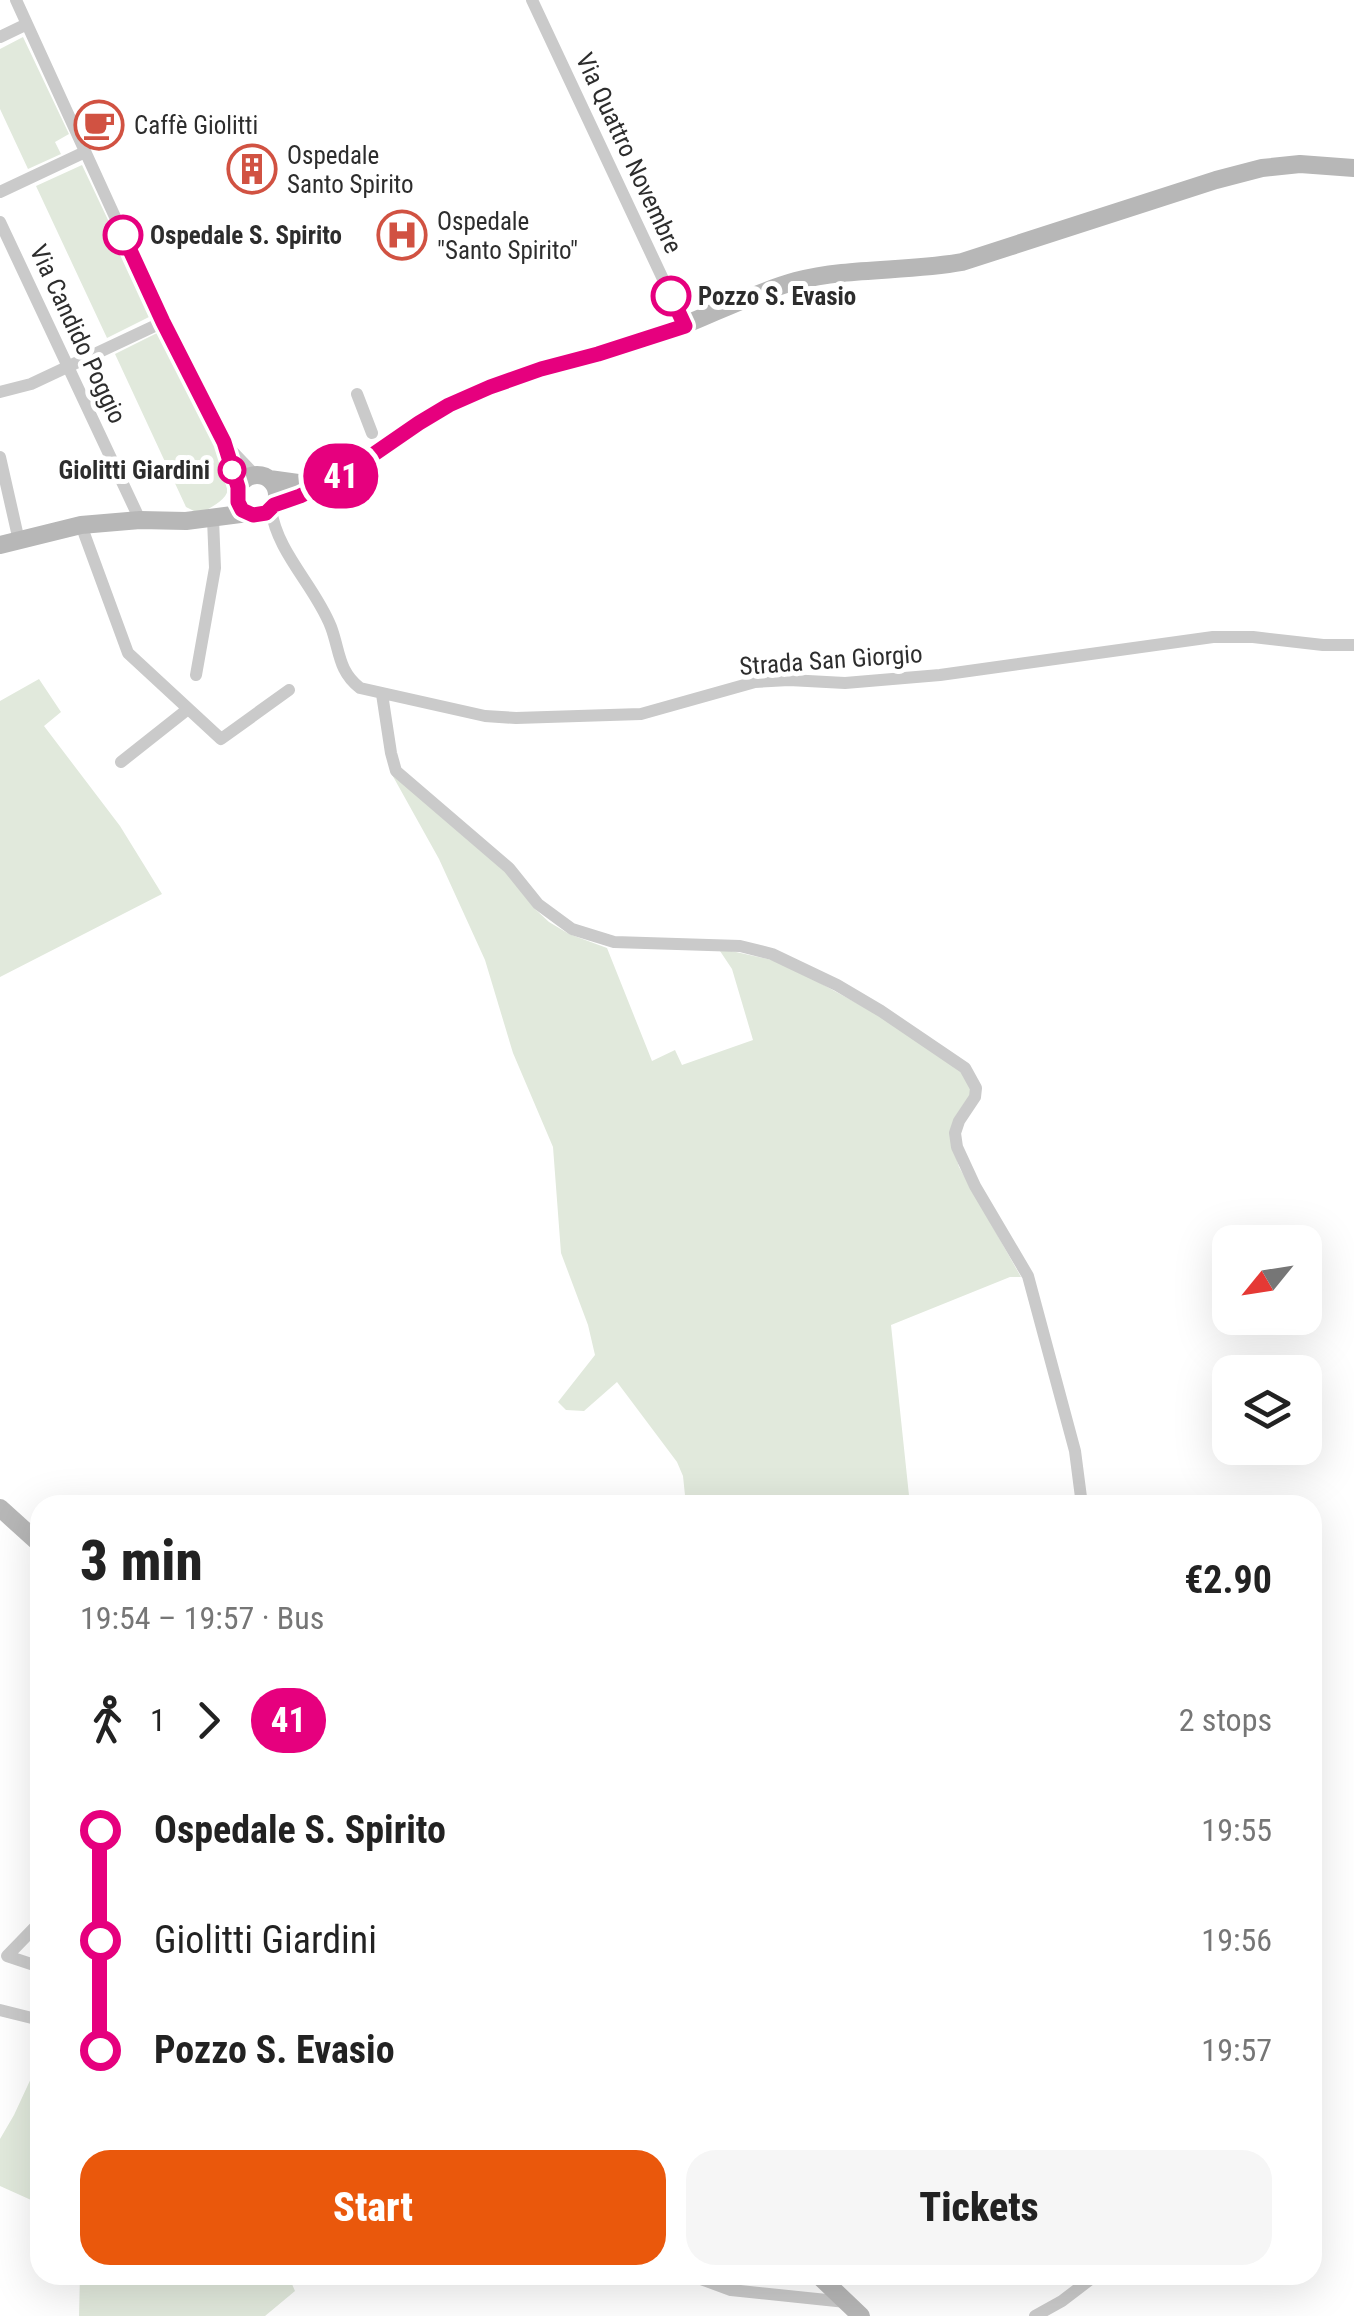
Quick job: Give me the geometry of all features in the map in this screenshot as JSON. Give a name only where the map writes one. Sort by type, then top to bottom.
[{"type":"street","points":[[16,0],[163,322],[224,442],[238,502],[262,511]]},
{"type":"street","name":"Via Quattro Novembre","points":[[532,0],[685,326]]},
{"type":"street","points":[[0,37],[26,24]]},
{"type":"street","points":[[0,192],[85,152]]},
{"type":"street","points":[[0,545],[81,524],[186,522],[262,511],[331,482],[449,405],[490,387],[685,326],[794,282],[841,272],[962,262],[1262,168],[1300,164],[1354,168]]},
{"type":"street","name":"Via Candido Poggio","points":[[0,222],[140,520]]},
{"type":"street","points":[[0,392],[31,384],[163,322]]},
{"type":"street","points":[[356,394],[372,433]]},
{"type":"street","points":[[224,442],[276,492],[262,511]]},
{"type":"street","points":[[0,457],[19,540]]},
{"type":"street","points":[[196,675],[215,568],[213,519],[242,481],[262,477],[298,484],[331,482]]},
{"type":"street","name":"Strada San Giorgio","points":[[262,511],[267,526],[283,544],[329,623],[344,673],[360,688],[485,716],[641,714],[756,682],[845,683],[940,675],[1213,637],[1253,637],[1351,648]]},
{"type":"street","points":[[81,524],[128,652],[221,740],[288,690]]},
{"type":"street","points":[[382,694],[396,770],[509,868],[553,917],[572,929],[614,942],[740,946],[772,954],[882,1011],[965,1068],[976,1088],[958,1122],[957,1147],[1032,1287],[1074,1451],[1081,1495]]},
{"type":"street","points":[[121,762],[188,709]]},
{"type":"street","points":[[0,1508],[30,1535]]},
{"type":"street","points":[[30,1932],[7,1956],[30,1964]]},
{"type":"street","points":[[0,2010],[30,2018]]},
{"type":"street","points":[[717,2285],[731,2290],[846,2302]]},
{"type":"street","points":[[828,2285],[862,2316]]},
{"type":"street","points":[[1035,2316],[1083,2285]]},
{"type":"shaded area","points":[[23,37],[69,134],[55,142],[61,154],[28,169],[0,109],[0,49]]},
{"type":"shaded area","points":[[82,165],[153,315],[107,338],[36,186]]},
{"type":"shaded area","points":[[161,331],[227,476],[226,496],[200,514],[186,507],[115,354]]},
{"type":"shaded area","points":[[39,679],[61,712],[44,726],[120,826],[162,894],[0,977],[0,701]]},
{"type":"shaded area","points":[[390,771],[506,872],[549,922],[607,948],[652,1061],[675,1050],[682,1065],[753,1040],[732,969],[718,948],[772,960],[800,972],[880,1016],[962,1072],[972,1091],[954,1150],[959,1167],[1021,1277],[1010,1277],[891,1325],[909,1495],[685,1495],[677,1462],[617,1382],[584,1411],[566,1410],[558,1402],[595,1355],[561,1253],[553,1147],[513,1053],[485,960],[439,859]]},
{"type":"shaded area","points":[[30,2081],[30,2200],[0,2186],[0,2139]]},
{"type":"shaded area","points":[[80,2285],[292,2285],[295,2291],[265,2316],[79,2316]]},
{"type":"bus line","name":"41","points":[[123,235],[224,442],[238,487],[238,502],[242,510],[253,515],[266,513],[274,505],[345,474],[419,423],[490,387],[685,326],[671,296]]},
{"type":"place","name":"Caffè Giolitti","points":[[99,125]]},
{"type":"place","name":"Ospedale Santo Spirito","points":[[252,169]]},
{"type":"place","name":"Ospedale S. Spirito","points":[[123,235]]},
{"type":"place","name":"Ospedale \"Santo Spirito\"","points":[[402,235]]},
{"type":"place","name":"Pozzo S. Evasio","points":[[671,296]]},
{"type":"place","name":"Giolitti Giardini","points":[[232,470]]}]
